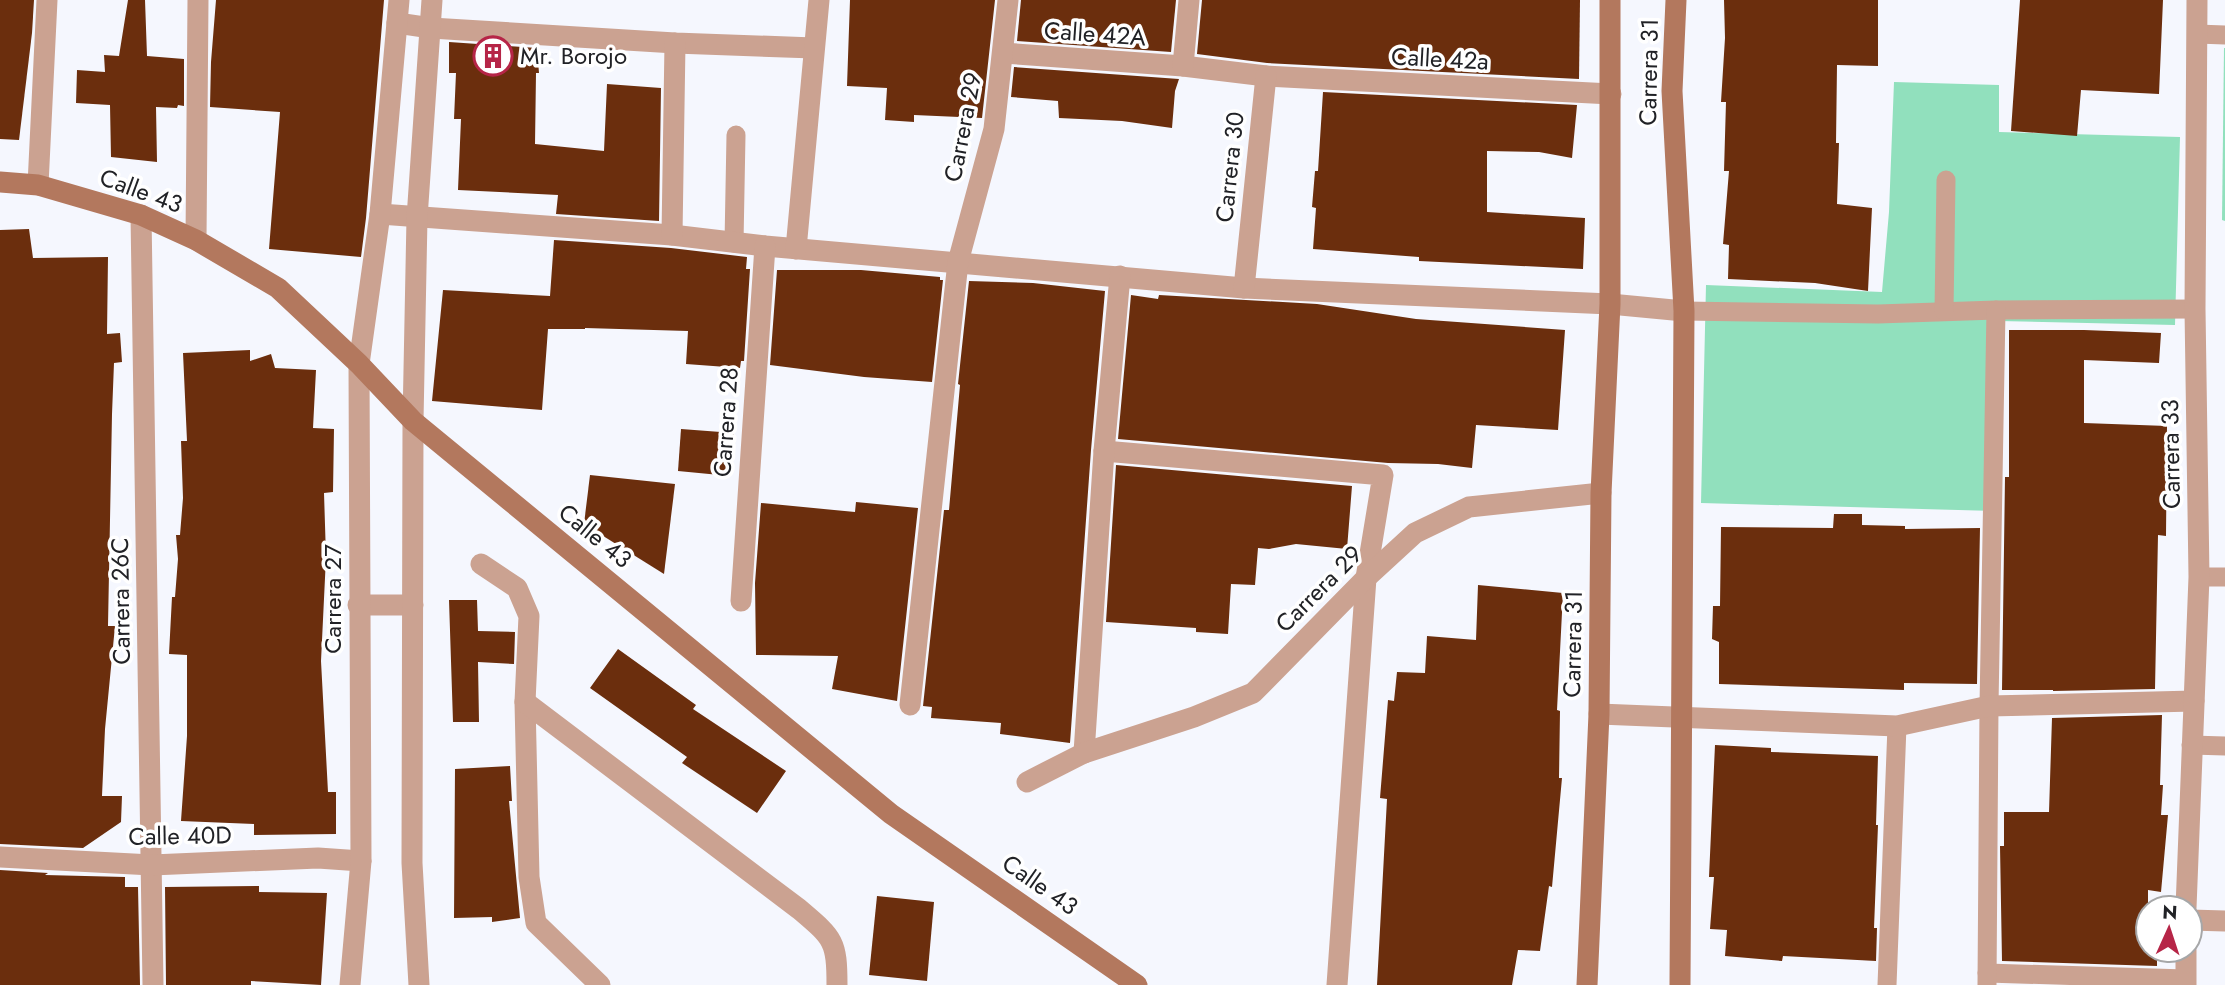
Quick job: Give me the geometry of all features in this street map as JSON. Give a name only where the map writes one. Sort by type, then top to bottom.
[{"type":"street","points":[[38,185],[47,0]]},
{"type":"street","points":[[196,240],[198,0]]},
{"type":"street","name":"Carrera 27","points":[[350,985],[361,861],[359,364],[380,214],[399,0]]},
{"type":"street","points":[[419,985],[412,863],[413,421],[417,218],[432,0]]},
{"type":"street","points":[[796,248],[819,0]]},
{"type":"street","name":"Carrera 29","points":[[910,705],[958,262],[994,129],[1008,0]]},
{"type":"street","points":[[1189,0],[1183,66],[1266,76]]},
{"type":"street","name":"Carrera 31","points":[[1587,985],[1599,714],[1601,493],[1610,304],[1610,0]]},
{"type":"street","name":"Carrera 31","points":[[1676,0],[1672,91],[1684,312],[1680,985]]},
{"type":"street","name":"Carrera 33","points":[[2186,894],[2199,577],[2195,309],[2197,0]]},
{"type":"street","points":[[397,23],[431,28],[676,43],[814,48]]},
{"type":"street","points":[[672,235],[676,43]]},
{"type":"street","name":"Calle 42A","points":[[1003,53],[1183,66]]},
{"type":"street","name":"Calle 42a","points":[[1266,76],[1611,94]]},
{"type":"street","name":"Carrera 30","points":[[1244,288],[1266,76]]},
{"type":"street","name":"Calle 43","points":[[0,183],[38,185],[141,215],[196,240],[278,288],[359,364],[413,421],[891,814],[1137,985]]},
{"type":"street","points":[[380,214],[672,235],[765,246],[1244,288],[1610,304],[1684,312]]},
{"type":"street","name":"Carrera 26C","points":[[141,215],[153,985]]},
{"type":"street","name":"Carrera 28","points":[[741,601],[765,246]]},
{"type":"street","points":[[1084,753],[1104,451],[1120,276]]},
{"type":"street","points":[[1104,451],[1383,475],[1366,578],[1337,985]]},
{"type":"street","name":"Carrera 29","points":[[1027,782],[1084,753],[1194,717],[1253,693],[1366,578],[1415,533],[1469,507],[1601,493]]},
{"type":"street","points":[[481,564],[517,588],[529,616],[524,702],[529,877],[536,923],[600,985]]},
{"type":"street","points":[[359,605],[412,605]]},
{"type":"street","points":[[1599,714],[1897,726],[1989,706],[2193,701]]},
{"type":"street","points":[[524,702],[825,931],[837,952],[837,985]]},
{"type":"street","name":"Calle 40D","points":[[0,857],[152,865],[318,858],[361,861]]},
{"type":"street","points":[[2204,920],[2225,921]]},
{"type":"street","points":[[2186,964],[2186,982]]},
{"type":"lane","points":[[2197,34],[2225,35]]},
{"type":"lane","points":[[734,243],[736,135]]},
{"type":"lane","points":[[1944,310],[1946,180]]},
{"type":"lane","points":[[1684,312],[1878,314],[1944,310],[2195,309]]},
{"type":"lane","points":[[1996,310],[1987,979],[2186,982]]},
{"type":"lane","points":[[2199,577],[2225,578]]},
{"type":"lane","points":[[1887,985],[1897,726]]},
{"type":"lane","points":[[2191,746],[2225,746]]},
{"type":"green space","points":[[2225,48],[2225,221],[2222,220]]},
{"type":"green space","points":[[1894,82],[1999,85],[1999,132],[2180,137],[2175,325],[1999,321],[1995,511],[1701,503],[1706,285],[1882,292],[1889,212]]},
{"type":"building","points":[[0,0],[34,0],[19,140],[0,139]]},
{"type":"building","points":[[128,0],[145,0],[147,56],[184,59],[184,106],[156,107],[157,162],[111,157],[110,105],[76,103],[77,70],[105,72],[104,55],[119,56]]},
{"type":"building","points":[[216,0],[384,0],[361,257],[269,249],[280,112],[210,107]]},
{"type":"building","points":[[850,0],[995,0],[982,118],[914,115],[914,122],[885,120],[887,88],[847,86]]},
{"type":"building","points":[[1021,0],[1176,0],[1171,52],[1017,41]]},
{"type":"building","points":[[1202,0],[1580,0],[1579,79],[1267,63],[1197,54]]},
{"type":"building","points":[[1724,0],[1878,0],[1878,66],[1837,65],[1837,204],[1872,208],[1868,291],[1815,283],[1728,279],[1729,245],[1723,244],[1729,171],[1724,171],[1726,102],[1721,102],[1725,38]]},
{"type":"building","points":[[2020,0],[2163,0],[2159,94],[2081,90],[2077,136],[2011,131]]},
{"type":"building","points":[[449,42],[537,48],[539,73],[536,73],[535,144],[604,151],[607,84],[661,88],[659,221],[556,214],[558,195],[458,190],[461,119],[454,119],[456,73],[449,73]]},
{"type":"building","points":[[1014,67],[1179,79],[1175,91],[1172,128],[1122,121],[1059,118],[1058,101],[1011,97]]},
{"type":"building","points":[[1323,92],[1577,105],[1572,158],[1539,152],[1487,151],[1487,212],[1585,218],[1583,269],[1419,261],[1419,257],[1313,249],[1316,208],[1312,207],[1315,171],[1318,171]]},
{"type":"building","points":[[29,229],[33,258],[108,257],[107,334],[120,333],[122,362],[114,363],[108,626],[115,626],[105,729],[102,796],[122,796],[121,822],[83,848],[0,844],[0,230]]},
{"type":"building","points":[[554,240],[671,248],[747,257],[746,269],[750,269],[744,361],[741,361],[740,368],[686,364],[688,331],[548,329],[542,410],[432,401],[443,290],[550,296]]},
{"type":"building","points":[[777,270],[861,270],[940,277],[940,280],[943,280],[932,382],[864,377],[770,365]]},
{"type":"building","points":[[969,281],[1033,283],[1105,291],[1070,743],[1000,734],[1001,723],[931,718],[932,707],[923,706],[944,510],[949,510]]},
{"type":"building","points":[[1131,295],[1158,299],[1159,295],[1317,304],[1416,319],[1565,330],[1558,430],[1476,425],[1472,468],[1118,439]]},
{"type":"building","points":[[2009,330],[2161,333],[2159,363],[2084,360],[2084,423],[2167,426],[2166,536],[2158,535],[2155,689],[2002,690],[2005,477],[2009,477]]},
{"type":"building","points":[[250,350],[250,361],[271,354],[275,368],[316,370],[313,428],[334,429],[333,492],[324,493],[326,557],[321,661],[328,792],[336,792],[336,834],[254,835],[254,824],[181,821],[187,736],[187,655],[169,654],[172,597],[175,597],[178,559],[176,535],[180,535],[183,498],[181,441],[187,441],[183,353]]},
{"type":"building","points":[[681,429],[734,433],[730,476],[678,471]]},
{"type":"building","points":[[1116,465],[1352,486],[1347,549],[1296,544],[1269,549],[1258,548],[1255,585],[1231,584],[1228,634],[1196,632],[1196,628],[1106,622]]},
{"type":"building","points":[[590,475],[675,484],[664,574],[584,524]]},
{"type":"building","points":[[856,502],[918,508],[897,701],[832,689],[838,656],[756,655],[755,583],[761,503],[855,512]]},
{"type":"building","points":[[1834,514],[1862,514],[1862,525],[1905,526],[1905,529],[1980,528],[1977,684],[1904,683],[1904,690],[1719,684],[1719,642],[1712,639],[1713,606],[1720,606],[1721,527],[1833,528]]},
{"type":"building","points":[[1478,585],[1563,593],[1557,710],[1560,711],[1559,778],[1562,778],[1552,887],[1549,886],[1540,951],[1518,950],[1512,985],[1377,985],[1387,799],[1380,798],[1388,700],[1394,701],[1397,672],[1425,673],[1427,636],[1476,640]]},
{"type":"building","points":[[449,600],[477,600],[478,631],[515,632],[514,664],[478,662],[479,722],[453,722]]},
{"type":"building","points":[[618,649],[696,705],[693,709],[786,771],[757,813],[682,763],[687,757],[590,688]]},
{"type":"building","points":[[2162,715],[2161,815],[2168,815],[2161,892],[2148,890],[2148,894],[2134,894],[2134,964],[2157,966],[2002,961],[2000,846],[2004,846],[2004,812],[2049,812],[2052,718]]},
{"type":"building","points":[[1715,745],[1771,748],[1771,752],[1878,756],[1874,928],[1877,928],[1876,961],[1783,956],[1782,961],[1725,956],[1727,930],[1710,929],[1714,877],[1709,877]]},
{"type":"building","points":[[510,766],[512,801],[509,801],[520,918],[492,922],[492,917],[454,918],[455,769]]},
{"type":"building","points":[[0,870],[48,873],[45,875],[125,877],[125,887],[138,887],[140,985],[0,985]]},
{"type":"building","points":[[259,886],[259,892],[327,893],[321,985],[251,981],[251,985],[166,985],[165,887]]},
{"type":"building","points":[[877,896],[934,902],[927,981],[869,975]]},
{"type":"place","name":"Mr. Borojo","points":[[493,56]]}]
